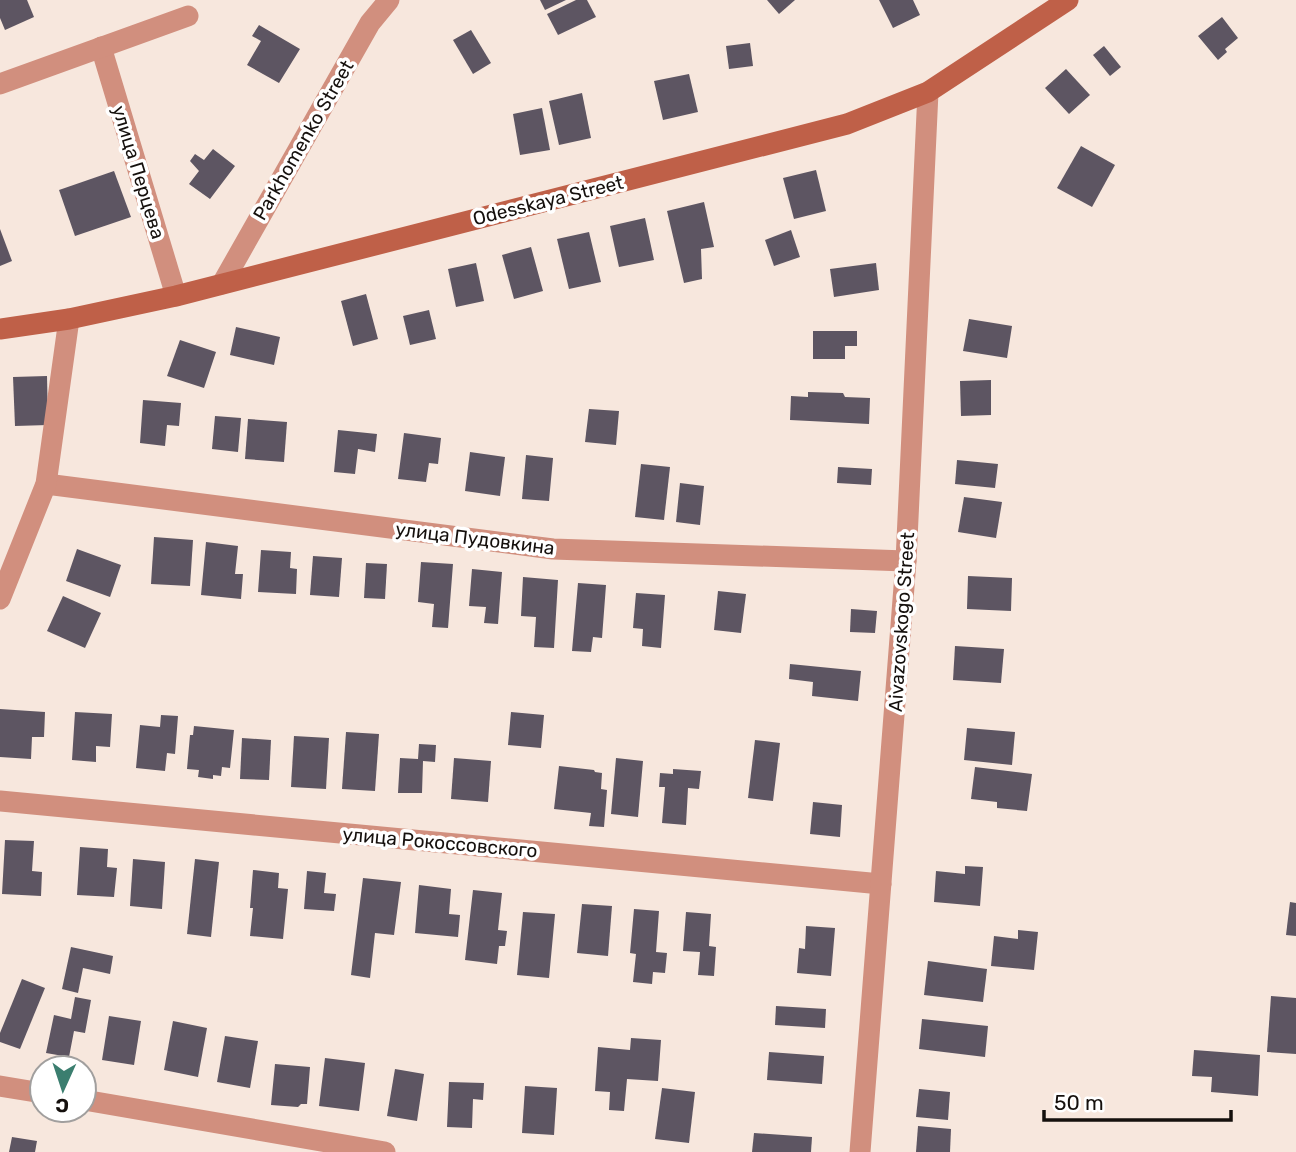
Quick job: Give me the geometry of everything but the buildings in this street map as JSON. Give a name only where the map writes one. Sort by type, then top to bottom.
[{"type":"main road","name":"Odesskaya Street","points":[[0,329],[69,319],[176,296],[847,124],[928,92],[1068,0]]},
{"type":"street","name":"Parkhomenko Street","points":[[222,284],[370,23],[389,0]]},
{"type":"street","points":[[0,84],[188,16]]},
{"type":"street","name":"улица Перцева","points":[[101,47],[176,296]]},
{"type":"street","name":"Aivazovskogo Street","points":[[860,1152],[906,561],[928,92]]},
{"type":"street","points":[[0,599],[5,576],[46,484],[69,319]]},
{"type":"street","name":"улица Пудовкина","points":[[46,484],[553,549],[906,561]]},
{"type":"street","name":"улица Рокоссовского","points":[[0,800],[881,884]]},
{"type":"street","points":[[0,1086],[28,1091]]},
{"type":"street","points":[[98,1102],[385,1152]]}]
